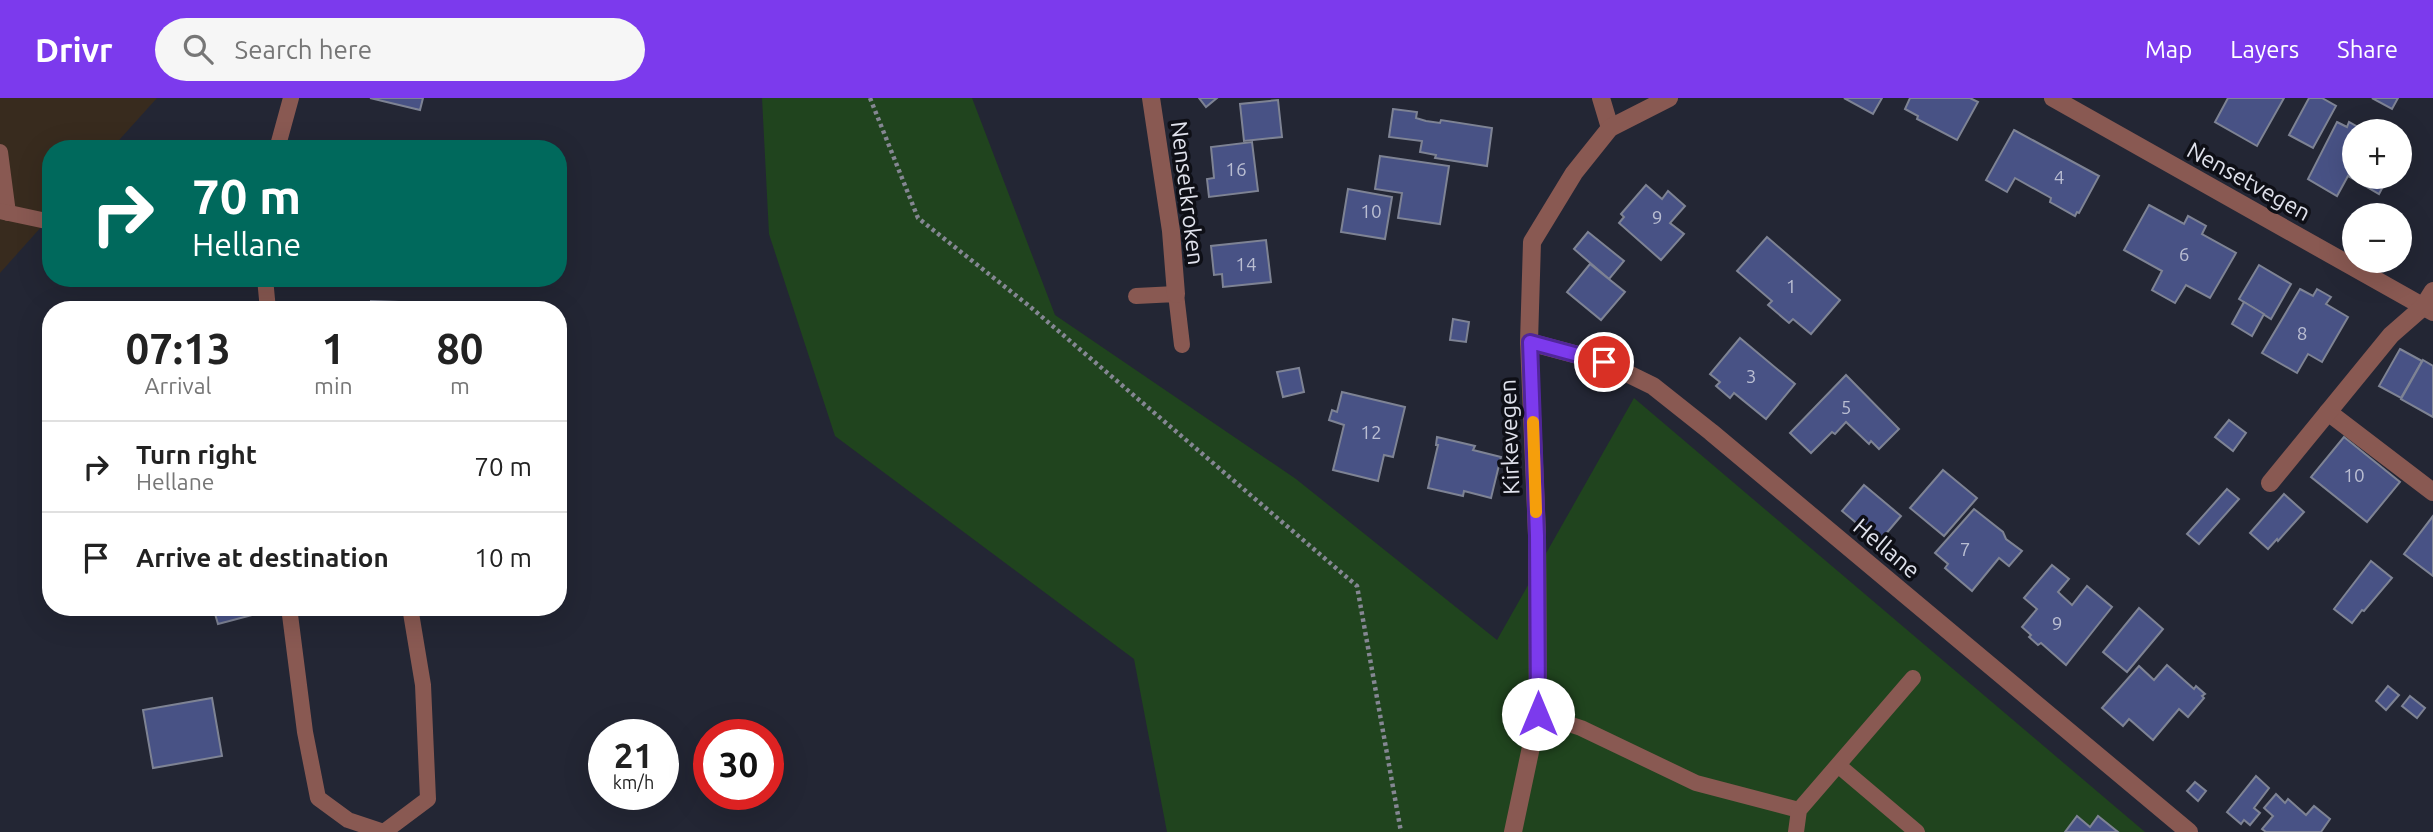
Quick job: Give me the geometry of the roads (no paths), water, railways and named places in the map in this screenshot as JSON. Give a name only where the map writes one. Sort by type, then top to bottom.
[{"type":"street","name":"Nensetkroken","points":[[1151,98],[1171,231],[1176,294]]},
{"type":"street","points":[[1601,98],[1610,128]]},
{"type":"street","name":"Kirkevegen","points":[[1513,832],[1538,714],[1537,536],[1530,342],[1532,242],[1574,173],[1610,128],[1669,98]]},
{"type":"street","name":"Nensetvegen","points":[[2053,98],[2428,309]]},
{"type":"street","points":[[2270,483],[2391,335],[2428,309],[2433,291]]},
{"type":"street","name":"Hellane","points":[[1530,342],[1604,362],[1653,386],[2189,832]]},
{"type":"street","points":[[2328,412],[2433,492]]},
{"type":"lane","points":[[277,140],[291,98]]},
{"type":"lane","points":[[0,152],[4,212],[42,220]]},
{"type":"lane","points":[[1136,296],[1176,294],[1182,345]]},
{"type":"lane","points":[[290,616],[305,732],[318,798],[348,820],[384,832],[428,799],[423,685],[412,616]]},
{"type":"lane","points":[[1797,832],[1800,810],[1913,678]]},
{"type":"lane","points":[[1538,714],[1581,728],[1696,783],[1800,810]]},
{"type":"lane","points":[[1839,766],[1917,832]]}]
